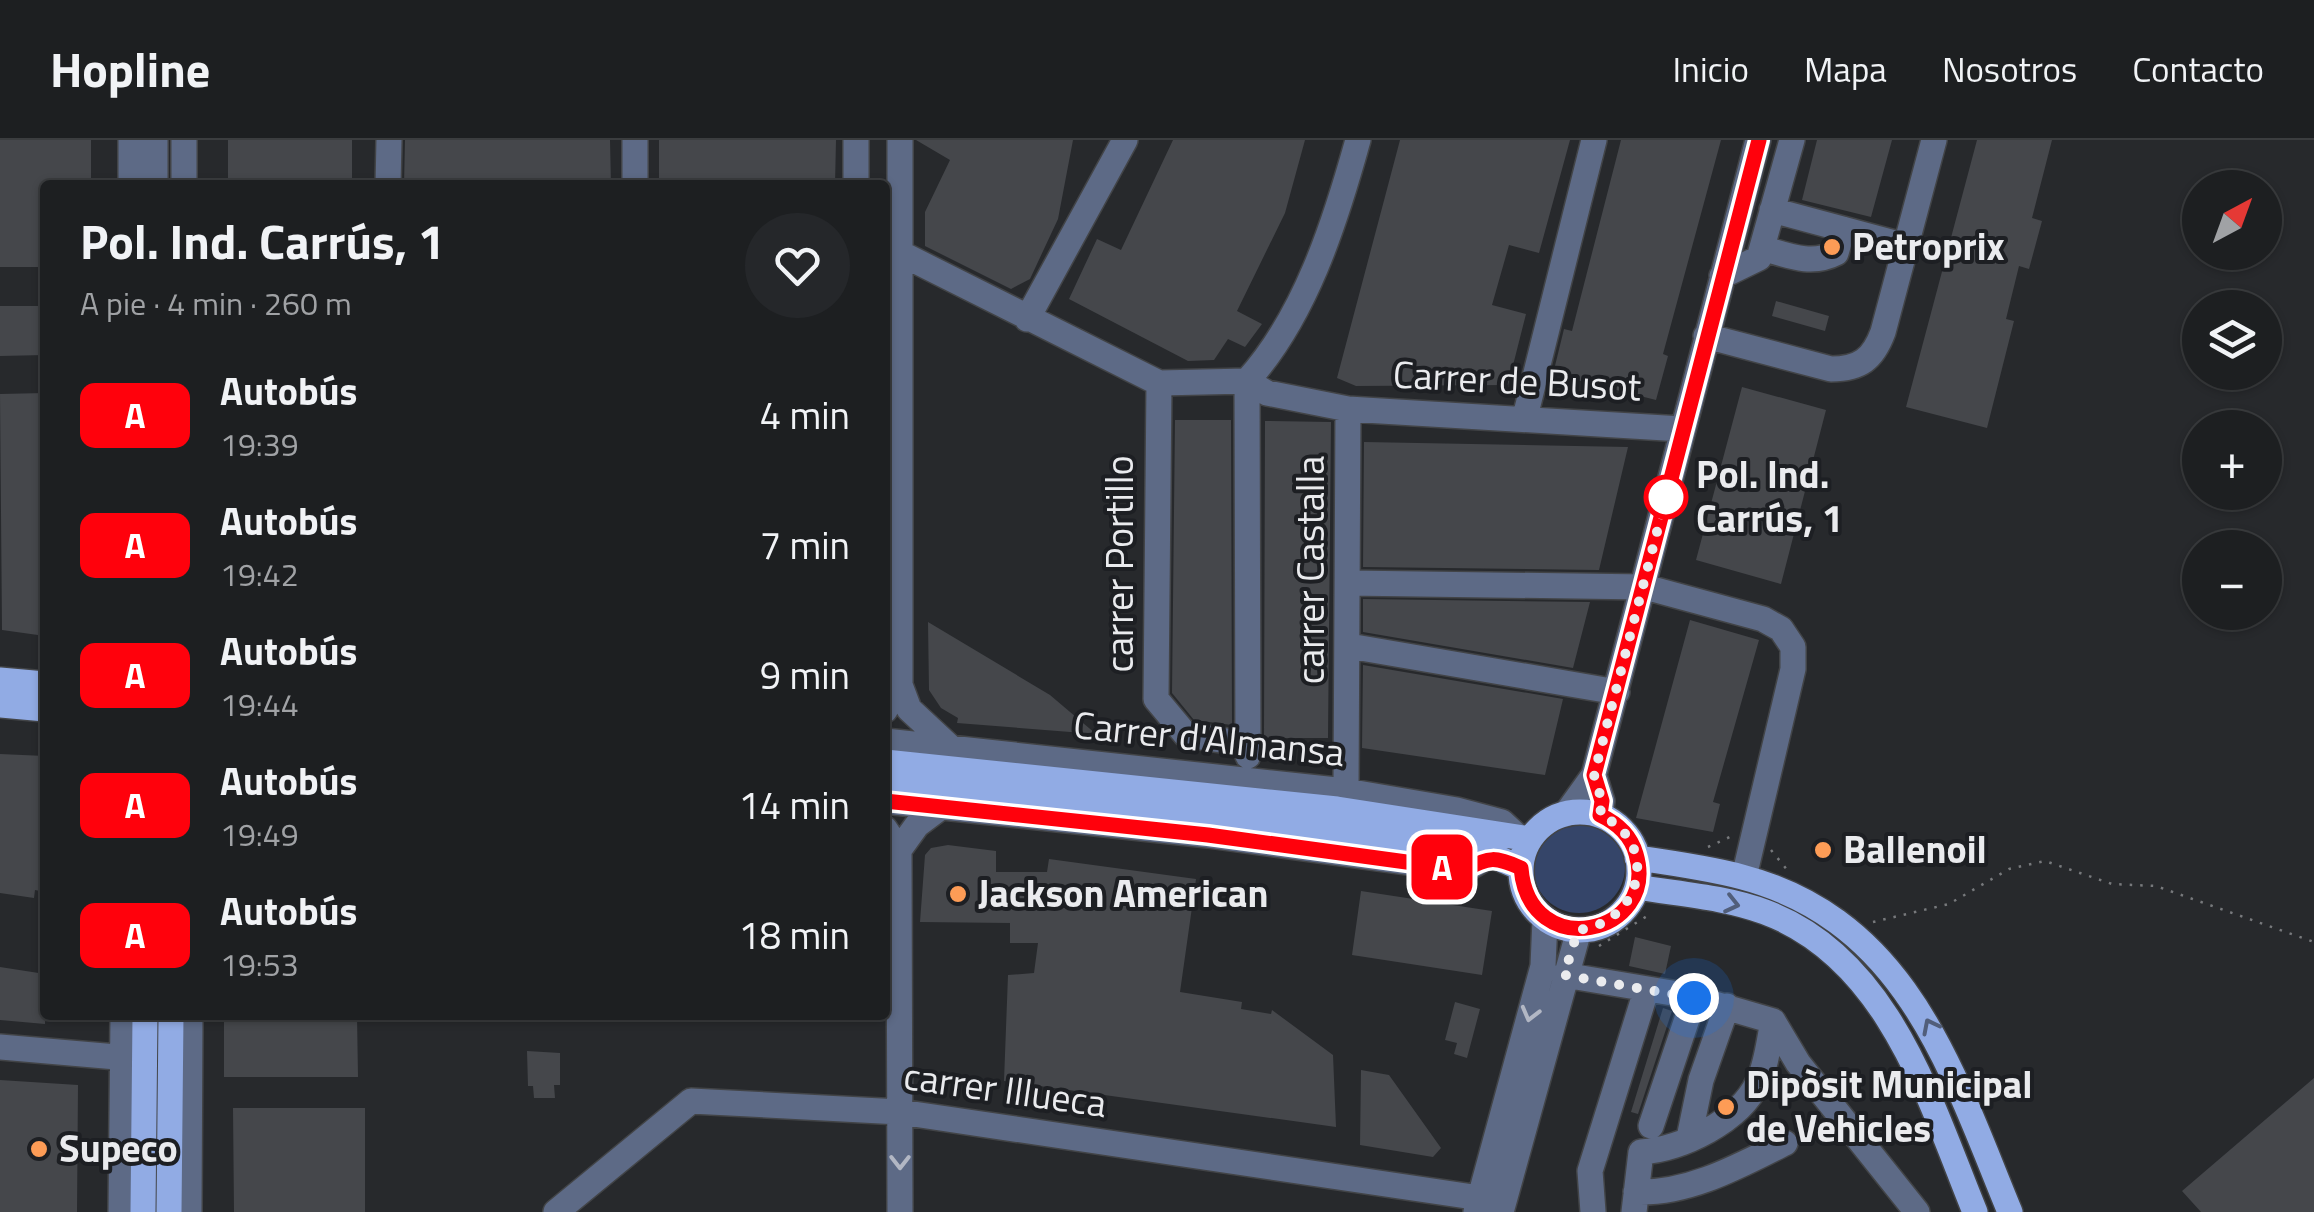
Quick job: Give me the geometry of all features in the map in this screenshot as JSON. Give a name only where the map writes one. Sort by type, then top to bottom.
[{"type":"main road","points":[[1,691],[40,685]]},
{"type":"main road","points":[[1,691],[37,708]]},
{"type":"main road","name":"Carrer d'Almansa","points":[[890,763],[1337,809],[1524,838]]},
{"type":"main road","points":[[890,783],[1335,830],[1487,856],[1521,868]]},
{"type":"main road","points":[[1566,814],[1600,815],[1628,836],[1637,858],[1636,887],[1619,915],[1605,924],[1578,930],[1546,919],[1526,894],[1521,868],[1524,838],[1566,814]]},
{"type":"main road","points":[[1637,858],[1744,877],[1820,913],[1876,954],[1902,982],[1936,1036],[2010,1212]]},
{"type":"main road","points":[[1636,887],[1767,912],[1832,954],[1854,974],[1897,1031],[1976,1212]]},
{"type":"main road","points":[[143,1212],[134,1058],[144,1020]]},
{"type":"main road","points":[[169,1212],[170,1020]]},
{"type":"street","points":[[131,140],[132,180]]},
{"type":"street","points":[[155,140],[155,180]]},
{"type":"street","points":[[184,140],[184,180]]},
{"type":"street","points":[[388,140],[388,180]]},
{"type":"street","points":[[635,140],[635,180]]},
{"type":"street","points":[[856,140],[856,180]]},
{"type":"street","points":[[900,140],[900,252],[892,390],[900,685],[909,709],[952,749]]},
{"type":"street","points":[[1027,318],[1125,140]]},
{"type":"street","points":[[1249,780],[1247,381],[1269,357],[1329,237],[1358,140]]},
{"type":"street","points":[[1525,417],[1594,140]]},
{"type":"street","points":[[1566,814],[1594,775],[1758,140]]},
{"type":"street","points":[[1722,276],[1758,258],[1792,140]]},
{"type":"street","points":[[1706,336],[1831,369],[1846,369],[1869,359],[1884,332],[1934,140]]},
{"type":"street","points":[[1772,210],[1906,246]]},
{"type":"street","points":[[1762,248],[1811,261],[1825,259],[1836,253],[1843,228]]},
{"type":"street","points":[[900,252],[1158,383],[1247,381]]},
{"type":"street","name":"Carrer de Busot","points":[[1247,381],[1267,393],[1348,409],[1682,429]]},
{"type":"street","name":"carrer Portillo","points":[[1158,383],[1156,700],[1186,735]]},
{"type":"street","name":"carrer Castalla","points":[[1346,790],[1348,409]]},
{"type":"street","points":[[1348,583],[1645,588],[1763,618],[1781,629],[1793,647],[1793,669],[1744,877]]},
{"type":"street","points":[[1349,646],[1616,692]]},
{"type":"street","points":[[890,702],[900,685]]},
{"type":"street","name":"Carrer d'Almansa","points":[[1186,735],[1248,744]]},
{"type":"street","name":"Carrer d'Almansa","points":[[890,742],[1346,790],[1502,822],[1524,838]]},
{"type":"street","points":[[1594,775],[1602,801],[1600,815]]},
{"type":"street","points":[[890,802],[1208,835],[1465,870],[1487,856]]},
{"type":"street","points":[[900,1212],[892,839],[941,807]]},
{"type":"street","points":[[1486,1207],[1543,966],[1546,919]]},
{"type":"street","points":[[1486,1207],[1578,930]]},
{"type":"street","points":[[1564,975],[1694,998],[1773,1021],[1798,1063],[1916,1212]]},
{"type":"street","points":[[1593,1212],[1590,1171],[1646,991]]},
{"type":"street","points":[[1651,1126],[1694,998]]},
{"type":"street","points":[[1689,1138],[1701,1080],[1728,1006]]},
{"type":"street","points":[[122,1212],[134,1058],[124,1020]]},
{"type":"street","points":[[189,1212],[190,1020]]},
{"type":"street","points":[[1773,1021],[1758,1082],[1738,1111],[1661,1150],[1641,1152],[1635,1202],[1700,1182],[1785,1143]]},
{"type":"street","points":[[0,1047],[134,1058]]},
{"type":"street","name":"carrer Illueca","points":[[556,1212],[691,1101],[900,1112],[1486,1207]]},
{"type":"path","points":[[1865,924],[1949,904],[2009,869],[2045,861],[2112,884],[2156,886],[2314,942]]},
{"type":"shaded area","points":[[1579,821],[1597,825],[1611,835],[1621,849],[1625,867],[1621,885],[1611,899],[1597,909],[1579,913],[1561,909],[1547,899],[1537,885],[1533,867],[1537,849],[1547,835],[1561,825]]},
{"type":"building","points":[[0,140],[91,140],[91,180],[40,180],[40,267],[0,267]]},
{"type":"building","points":[[228,140],[352,140],[352,180],[228,180]]},
{"type":"building","points":[[405,140],[610,140],[611,180],[404,180]]},
{"type":"building","points":[[659,140],[836,140],[835,180],[659,180]]},
{"type":"building","points":[[916,140],[1073,140],[1058,219],[1030,279],[1011,289],[925,246],[925,212],[950,160]]},
{"type":"building","points":[[1173,140],[1305,140],[1285,213],[1237,311],[1262,324],[1245,347],[1228,339],[1214,360],[1188,361],[1069,299],[1097,239],[1121,250]]},
{"type":"building","points":[[1400,140],[1570,140],[1539,253],[1509,245],[1492,305],[1526,314],[1508,385],[1356,386],[1337,378]]},
{"type":"building","points":[[1621,140],[1721,140],[1663,354],[1668,356],[1656,400],[1553,374],[1564,329],[1572,331]]},
{"type":"building","points":[[1817,140],[1892,140],[1871,217],[1802,200]]},
{"type":"building","points":[[1977,140],[2052,140],[2032,218],[2042,221],[2029,269],[2019,266],[2006,319],[2014,321],[1987,428],[1906,407]]},
{"type":"building","points":[[1776,301],[1829,316],[1825,331],[1772,316]]},
{"type":"building","points":[[0,306],[40,306],[40,355],[0,356]]},
{"type":"building","points":[[1742,387],[1826,410],[1781,584],[1696,560]]},
{"type":"building","points":[[40,393],[40,635],[2,630],[0,394]]},
{"type":"building","points":[[1175,420],[1231,420],[1232,725],[1194,720],[1172,693]]},
{"type":"building","points":[[1265,421],[1331,422],[1328,738],[1264,738]]},
{"type":"building","points":[[1364,442],[1628,447],[1599,570],[1363,567]]},
{"type":"building","points":[[1363,599],[1590,602],[1573,668],[1363,632]]},
{"type":"building","points":[[1690,620],[1759,640],[1713,802],[1720,804],[1713,832],[1636,818]]},
{"type":"building","points":[[928,622],[1050,695],[1096,734],[957,723],[958,718],[941,708],[929,690]]},
{"type":"building","points":[[1363,665],[1563,699],[1545,775],[1362,748]]},
{"type":"building","points":[[0,754],[40,756],[40,891],[35,890],[34,898],[0,893]]},
{"type":"building","points":[[948,845],[996,851],[996,872],[1047,872],[1049,859],[1196,879],[1180,992],[1242,1002],[1241,1009],[1271,1014],[1272,1010],[1333,1055],[1336,1127],[1004,1081],[1008,975],[1034,973],[1038,943],[1010,943],[1010,923],[920,922],[925,855],[931,848]]},
{"type":"building","points":[[1361,891],[1492,911],[1482,975],[1352,955]]},
{"type":"building","points":[[1635,937],[1671,946],[1665,974],[1629,966]]},
{"type":"building","points":[[0,967],[40,973],[40,1020],[45,1020],[45,1024],[0,1020]]},
{"type":"building","points":[[1455,1002],[1480,1009],[1467,1058],[1454,1054],[1457,1043],[1445,1040]]},
{"type":"building","points":[[1663,1008],[1672,1011],[1638,1114],[1631,1112]]},
{"type":"building","points":[[224,1020],[357,1020],[358,1077],[224,1077]]},
{"type":"building","points":[[527,1051],[560,1053],[560,1085],[554,1085],[555,1098],[534,1098],[533,1086],[528,1086]]},
{"type":"building","points":[[1361,1070],[1389,1075],[1441,1148],[1433,1157],[1360,1145]]},
{"type":"building","points":[[2314,1078],[2314,1212],[2201,1212],[2182,1191]]},
{"type":"building","name":"Supeco","points":[[0,1080],[78,1085],[77,1212],[0,1212]]},
{"type":"building","points":[[233,1108],[365,1108],[365,1212],[234,1212]]},
{"type":"bus line","name":"A","points":[[890,802],[1208,835],[1465,870],[1487,856],[1521,868],[1526,894],[1546,919],[1578,930],[1605,924],[1619,915],[1634,896],[1637,858],[1628,836],[1600,815],[1602,801],[1594,775],[1759,140]]},
{"type":"place","name":"Petroprix","points":[[1832,247]]},
{"type":"place","name":"Pol. Ind. Carrús, 1","points":[[1666,497]]},
{"type":"place","name":"Ballenoil","points":[[1823,850]]},
{"type":"place","name":"Jackson American","points":[[958,894]]},
{"type":"place","name":"Dipòsit Municipal de Vehicles","points":[[1726,1107]]},
{"type":"place","name":"Supeco","points":[[39,1149]]},
{"type":"route","points":[[1666,497],[1594,775],[1602,801],[1600,815],[1628,836],[1637,858],[1638,880],[1634,896],[1619,915],[1605,924],[1578,930],[1564,975],[1694,998]]}]
